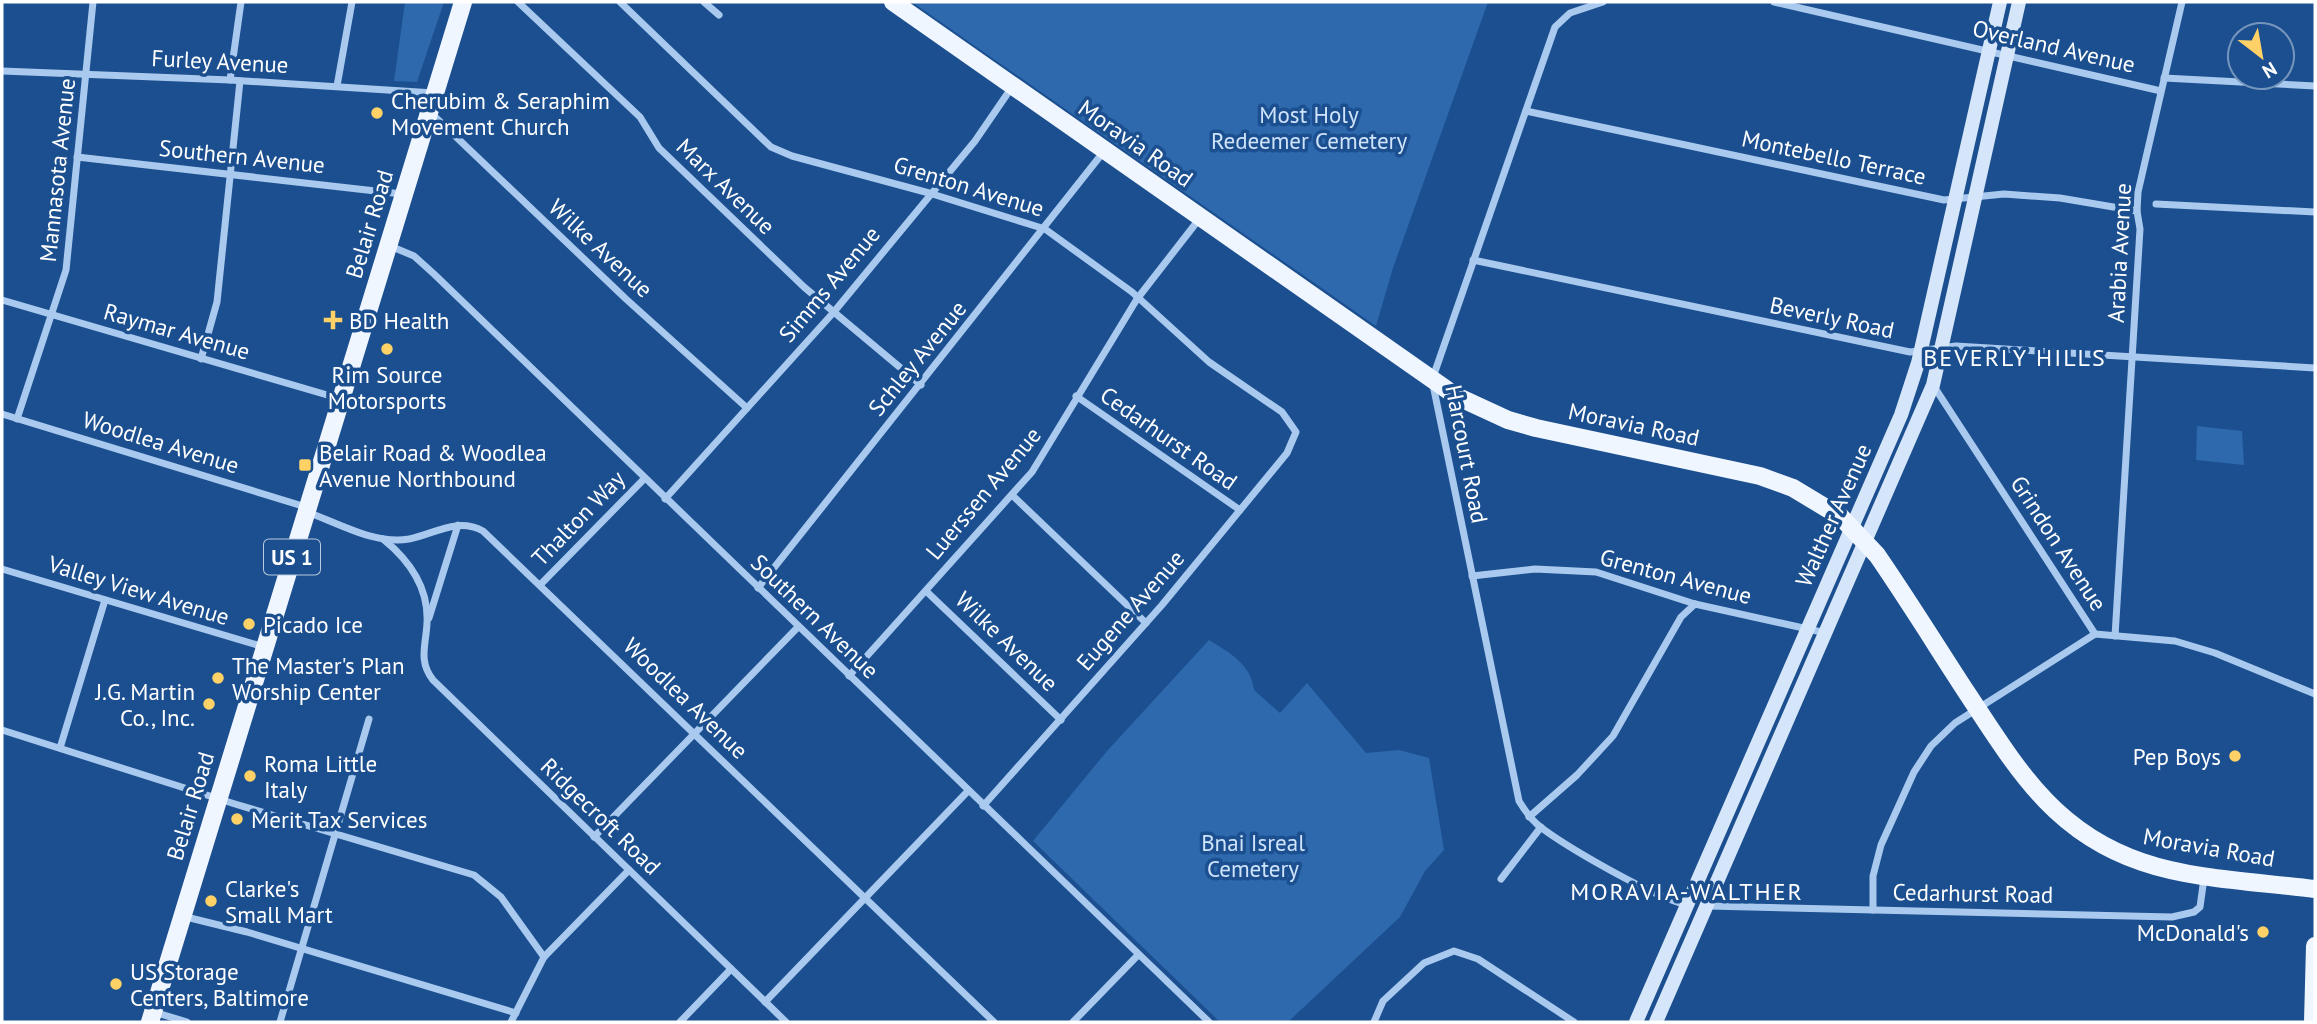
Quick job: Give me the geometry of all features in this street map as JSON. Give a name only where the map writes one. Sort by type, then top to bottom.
[{"type":"main road","name":"Belair Road","points":[[152,1017],[463,2]]},
{"type":"main road","name":"Moravia Road","points":[[893,2],[1432,380],[1473,405],[1508,419],[1760,477],[1789,486],[1827,506],[1867,543],[2026,782],[2069,824],[2121,855],[2161,868],[2315,889]]},
{"type":"main road","name":"Walther Avenue","points":[[1636,1022],[1901,415],[1921,351],[2000,2]]},
{"type":"main road","name":"Walther Avenue","points":[[1656,1022],[1867,543],[1933,385],[2019,2]]},
{"type":"main road","points":[[1687,905],[1708,906]]},
{"type":"main road","points":[[2313,1022],[2315,946]]},
{"type":"street","name":"Mannasota Avenue","points":[[17,419],[66,270],[93,2]]},
{"type":"street","points":[[230,80],[241,2]]},
{"type":"street","points":[[337,86],[352,2]]},
{"type":"street","name":"Marx Avenue","points":[[518,2],[640,117],[666,155],[833,313],[921,385]]},
{"type":"street","name":"Grenton Avenue","points":[[620,2],[771,147],[792,156],[929,193],[1045,229],[1137,299],[1209,362],[1282,412],[1296,432]]},
{"type":"street","points":[[704,2],[719,15]]},
{"type":"street","name":"Harcourt Road","points":[[1529,817],[1516,792],[1432,380],[1555,27],[1565,16],[1584,5],[1603,2]]},
{"type":"street","name":"Overland Avenue","points":[[1774,2],[2161,91]]},
{"type":"street","name":"Arabia Avenue","points":[[2115,636],[2140,229],[2137,211],[2182,2]]},
{"type":"street","name":"Furley Avenue","points":[[2,71],[230,80],[437,93]]},
{"type":"street","name":"Overland Avenue","points":[[2164,78],[2315,86]]},
{"type":"street","points":[[201,359],[217,302],[240,81]]},
{"type":"street","name":"Simms Avenue","points":[[665,499],[833,313],[929,193],[975,141],[1012,87]]},
{"type":"street","name":"Montebello Terrace","points":[[1526,111],[1869,185],[1954,200],[1974,195],[2060,198],[2137,211]]},
{"type":"street","name":"Wilke Avenue","points":[[431,113],[626,299],[747,408]]},
{"type":"street","name":"Schley Avenue","points":[[758,589],[1105,150]]},
{"type":"street","name":"Southern Avenue","points":[[77,157],[403,194]]},
{"type":"street","points":[[2156,204],[2315,212]]},
{"type":"street","name":"Luerssen Avenue","points":[[849,676],[1045,455],[1076,396],[1137,299],[1200,218]]},
{"type":"street","name":"Southern Avenue","points":[[389,246],[414,256],[1209,1022]]},
{"type":"street","name":"Beverly Road","points":[[1473,260],[1897,350],[1921,351],[1940,348],[2133,356],[2315,368]]},
{"type":"street","name":"Raymar Avenue","points":[[2,300],[342,399]]},
{"type":"street","name":"Grindon Avenue","points":[[1933,385],[2095,634],[2184,643],[2315,694]]},
{"type":"street","name":"Cedarhurst Road","points":[[1076,396],[1240,510]]},
{"type":"street","name":"Woodlea Avenue","points":[[2,414],[308,510],[382,539],[410,538],[458,526],[471,525],[483,531],[993,1022]]},
{"type":"street","name":"Eugene Avenue","points":[[983,806],[1146,623],[1287,453],[1296,432]]},
{"type":"street","name":"Thalton Way","points":[[541,584],[644,479]]},
{"type":"street","points":[[1012,495],[1146,623]]},
{"type":"street","name":"Ridgecroft Road","points":[[458,526],[428,622],[423,657],[433,680],[786,1022]]},
{"type":"street","name":"Ridgecroft Road","points":[[382,539],[398,551],[416,574],[423,592],[428,622]]},
{"type":"street","name":"Valley View Avenue","points":[[2,569],[264,647]]},
{"type":"street","name":"Grenton Avenue","points":[[1472,576],[1535,569],[1578,570],[1615,577],[1695,604],[1827,633]]},
{"type":"street","name":"Wilke Avenue","points":[[926,591],[1061,720]]},
{"type":"street","points":[[60,748],[105,600]]},
{"type":"street","points":[[1687,905],[1638,883],[1541,827],[1529,817],[1581,772],[1613,736],[1681,617],[1695,604]]},
{"type":"street","points":[[594,837],[798,627]]},
{"type":"street","points":[[1873,910],[1876,860],[1914,772],[1942,734],[2095,634]]},
{"type":"street","points":[[280,1022],[369,719]]},
{"type":"street","points":[[2,730],[481,878],[501,897],[544,957]]},
{"type":"street","points":[[765,1002],[968,791]]},
{"type":"street","points":[[1501,879],[1541,827]]},
{"type":"street","points":[[511,1022],[544,957],[629,870]]},
{"type":"street","name":"Cedarhurst Road","points":[[1708,906],[2172,917],[2194,912],[2200,907],[2204,874]]},
{"type":"street","points":[[182,916],[195,916],[516,1013]]},
{"type":"street","points":[[1374,1022],[1383,1001],[1424,962],[1454,951],[1478,959],[1574,1022]]},
{"type":"street","points":[[1073,1022],[1138,954]]},
{"type":"street","points":[[680,1022],[731,969]]},
{"type":"street","points":[[152,1017],[187,1022]]},
{"type":"green space","points":[[405,2],[444,2],[417,82],[394,81]]},
{"type":"green space","name":"Most Holy Redeemer Cemetery","points":[[912,2],[1488,2],[1393,268],[1376,326]]},
{"type":"green space","points":[[2197,426],[2242,431],[2244,465],[2196,460]]},
{"type":"green space","name":"Bnai Isreal Cemetery","points":[[1209,640],[1244,666],[1254,690],[1280,713],[1307,683],[1366,753],[1399,750],[1429,758],[1444,850],[1425,871],[1400,917],[1288,1022],[1220,1022],[1033,841],[1107,751]]},
{"type":"place","name":"Cherubim & Seraphim Movement Church","points":[[377,113]]},
{"type":"place","name":"BD Health","points":[[333,320]]},
{"type":"place","name":"Rim Source Motorsports","points":[[387,349]]},
{"type":"place","name":"Belair Road & Woodlea Avenue Northbound","points":[[305,465]]},
{"type":"place","name":"Picado Ice","points":[[249,624]]},
{"type":"place","name":"The Master's Plan Worship Center","points":[[218,678]]},
{"type":"place","name":"J.G. Martin Co., Inc.","points":[[209,704]]},
{"type":"place","name":"Pep Boys","points":[[2235,756]]},
{"type":"place","name":"Roma Little Italy","points":[[250,776]]},
{"type":"place","name":"Merit Tax Services","points":[[237,819]]},
{"type":"place","name":"Clarke's Small Mart","points":[[211,901]]},
{"type":"place","name":"McDonald's","points":[[2263,932]]},
{"type":"place","name":"US Storage Centers, Baltimore","points":[[116,984]]},
{"type":"district","name":"BEVERLY HILLS","points":[[2015,357]]},
{"type":"district","name":"MORAVIA-WALTHER","points":[[1687,891]]}]
